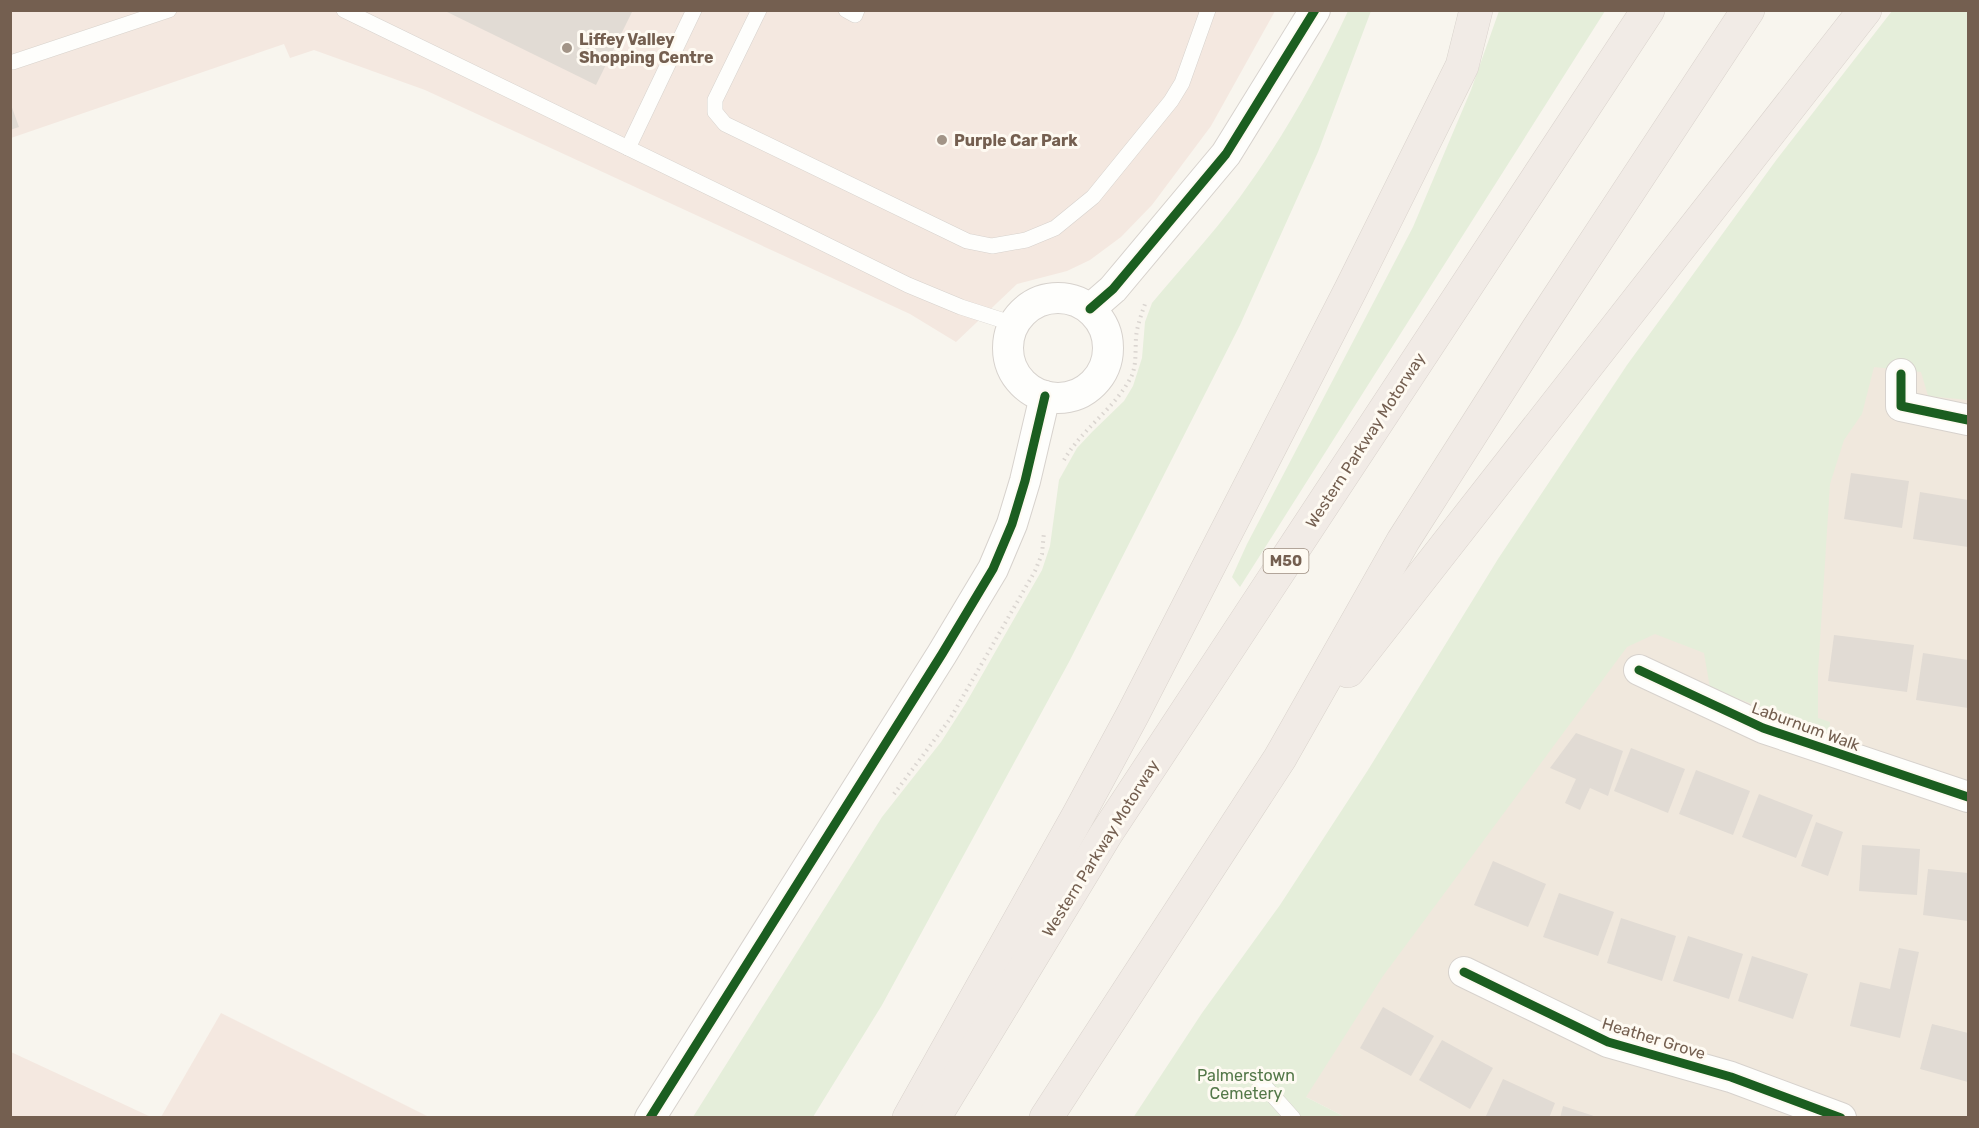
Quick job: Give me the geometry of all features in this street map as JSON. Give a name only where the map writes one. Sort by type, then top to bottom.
[{"type":"highway","points":[[909,1118],[1101,774],[1341,310],[1462,66],[1476,10]]},
{"type":"highway","name":"Western Parkway Motorway","points":[[934,1118],[1106,834],[1648,10]]},
{"type":"highway","points":[[1046,1118],[1280,758],[1403,541],[1538,329],[1748,10]]},
{"type":"highway","points":[[1280,758],[1865,10]]},
{"type":"street","points":[[1090,309],[1113,289],[1226,154],[1315,10]]},
{"type":"street","points":[[1061,298],[1076,301],[1090,309],[1101,322],[1108,338],[1108,354],[1103,371],[1093,385],[1078,394],[1062,398],[1045,396],[1030,389],[1018,377],[1010,363],[1008,346],[1014,324],[1031,306],[1046,300],[1061,298]]},
{"type":"street","points":[[1901,374],[1901,406],[1968,420]]},
{"type":"street","points":[[650,1118],[993,569],[1012,524],[1025,482],[1045,396]]},
{"type":"street","name":"Laburnum Walk","points":[[1639,670],[1763,728],[1968,797]]},
{"type":"street","name":"Heather Grove","points":[[1464,972],[1608,1042],[1731,1077],[1841,1118]]},
{"type":"lane","points":[[14,62],[169,10]]},
{"type":"lane","points":[[344,10],[908,285],[962,307],[1014,324]]},
{"type":"lane","points":[[628,148],[694,10]]},
{"type":"lane","points":[[759,10],[715,100],[715,112],[725,124],[967,241],[992,246],[1026,240],[1055,228],[1093,197],[1171,101],[1182,83],[1208,10]]},
{"type":"lane","points":[[846,10],[855,15],[857,10]]},
{"type":"lane","points":[[1259,1080],[1293,1118]]},
{"type":"shaded area","points":[[11,11],[1275,11],[1211,126],[1152,205],[1121,237],[1090,260],[1067,271],[1017,284],[956,342],[910,314],[425,90],[314,50],[290,58],[284,44],[11,138]]},
{"type":"shaded area","points":[[1968,70],[1968,1117],[1345,1117],[1306,1097],[1241,1035]]},
{"type":"shaded area","points":[[221,1013],[429,1117],[161,1117]]},
{"type":"shaded area","points":[[11,1052],[151,1117],[11,1117]]},
{"type":"green space","points":[[1348,11],[1371,11],[1318,152],[1240,325],[1069,662],[882,1005],[813,1117],[693,1117],[882,817],[941,742],[966,703],[1042,570],[1050,546],[1059,480],[1077,448],[1124,401],[1133,386],[1142,358],[1145,322],[1152,303],[1219,224],[1256,175],[1299,106]]},
{"type":"green space","points":[[1499,11],[1605,11],[1240,587],[1232,577],[1247,544],[1413,227],[1471,90]]},
{"type":"green space","name":"Palmerstown Cemetery","points":[[1892,11],[1968,11],[1968,400],[1928,396],[1921,372],[1874,367],[1862,414],[1844,440],[1830,484],[1818,672],[1818,718],[1830,722],[1829,733],[1710,688],[1704,653],[1655,634],[1627,647],[1383,976],[1306,1097],[1345,1117],[1133,1118],[1202,1013],[1280,905],[1368,770],[1498,559],[1627,365],[1777,159]]},
{"type":"building","name":"Liffey Valley Shopping Centre","points":[[443,10],[633,10],[596,85]]},
{"type":"building","points":[[10,102],[19,127],[10,130]]},
{"type":"building","points":[[1851,473],[1909,481],[1902,528],[1844,519]]},
{"type":"building","points":[[1920,492],[1968,500],[1968,547],[1913,539]]},
{"type":"building","points":[[1834,635],[1914,645],[1907,692],[1828,681]]},
{"type":"building","points":[[1923,653],[1968,660],[1968,708],[1916,700]]},
{"type":"building","points":[[1576,733],[1623,751],[1608,796],[1590,788],[1580,810],[1565,803],[1576,779],[1550,768]]},
{"type":"building","points":[[1631,748],[1685,769],[1668,813],[1614,791]]},
{"type":"building","points":[[1696,770],[1750,791],[1733,835],[1679,814]]},
{"type":"building","points":[[1759,794],[1813,815],[1796,858],[1742,837]]},
{"type":"building","points":[[1816,822],[1843,832],[1828,876],[1801,866]]},
{"type":"building","points":[[1862,845],[1920,849],[1917,895],[1859,891]]},
{"type":"building","points":[[1493,861],[1546,884],[1528,927],[1474,905]]},
{"type":"building","points":[[1928,869],[1968,873],[1968,921],[1923,915]]},
{"type":"building","points":[[1559,893],[1614,912],[1598,956],[1543,937]]},
{"type":"building","points":[[1621,918],[1676,936],[1662,981],[1607,963]]},
{"type":"building","points":[[1688,936],[1743,954],[1729,999],[1673,981]]},
{"type":"building","points":[[1899,948],[1919,952],[1900,1038],[1850,1026],[1860,982],[1890,989]]},
{"type":"building","points":[[1752,956],[1808,974],[1793,1019],[1738,1001]]},
{"type":"building","points":[[1383,1007],[1434,1036],[1411,1076],[1360,1048]]},
{"type":"building","points":[[1932,1024],[1968,1033],[1968,1082],[1920,1069]]},
{"type":"building","points":[[1442,1040],[1493,1068],[1470,1109],[1419,1080]]},
{"type":"building","points":[[1503,1079],[1555,1103],[1549,1118],[1485,1118]]},
{"type":"building","points":[[1563,1106],[1591,1115],[1599,1118],[1560,1118]]},
{"type":"cycle path","points":[[1090,309],[1113,289],[1226,154],[1315,10]]},
{"type":"cycle path","points":[[1901,374],[1901,406],[1968,420]]},
{"type":"cycle path","points":[[650,1118],[993,569],[1012,524],[1025,481],[1045,396]]},
{"type":"cycle path","points":[[1639,670],[1763,728],[1968,797]]},
{"type":"cycle path","points":[[1464,972],[1608,1042],[1731,1077],[1841,1118]]},
{"type":"place","name":"Liffey Valley Shopping Centre","points":[[567,48]]},
{"type":"place","name":"Purple Car Park","points":[[942,140]]}]
